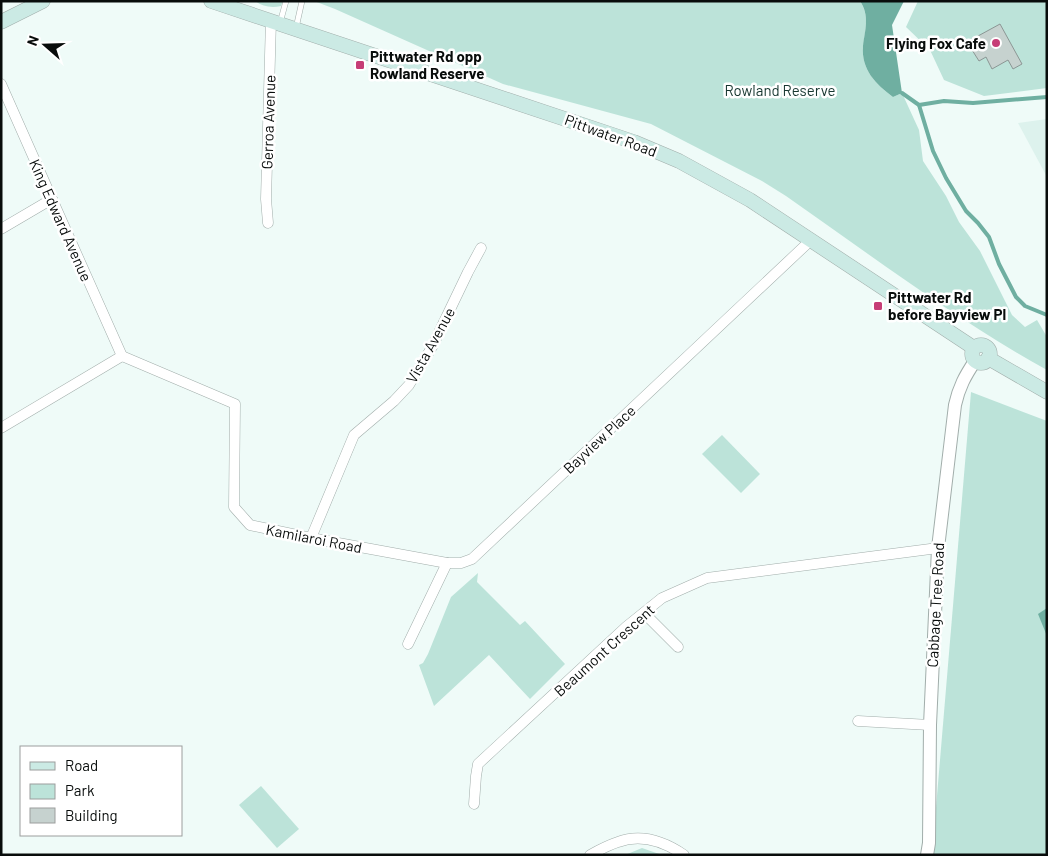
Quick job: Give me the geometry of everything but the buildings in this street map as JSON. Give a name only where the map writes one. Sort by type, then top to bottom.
[{"type":"main road","points":[[1,22],[43,1]]},
{"type":"main road","name":"Pittwater Road","points":[[211,1],[634,142],[700,171],[750,200],[979,356],[1047,392]]},
{"type":"street","name":"Gerroa Avenue","points":[[268,223],[266,198],[276,22]]},
{"type":"street","name":"King Edward Avenue","points":[[1,84],[122,356]]},
{"type":"street","points":[[1,229],[52,199]]},
{"type":"street","name":"Bayview Place","points":[[446,563],[461,563],[472,559],[810,240]]},
{"type":"street","name":"Vista Avenue","points":[[311,538],[354,435],[409,385],[432,347],[468,272],[482,248]]},
{"type":"street","points":[[1,428],[122,356]]},
{"type":"street","name":"Kamilaroi Road","points":[[122,356],[235,404],[234,508],[250,525],[446,563]]},
{"type":"street","name":"Cabbage Tree Road","points":[[928,855],[930,724],[938,548],[957,393],[962,381],[979,356]]},
{"type":"street","name":"Beaumont Crescent","points":[[474,804],[478,764],[626,627],[662,598],[707,578],[938,548]]},
{"type":"street","points":[[408,644],[446,563]]},
{"type":"street","points":[[644,613],[678,647]]},
{"type":"street","points":[[858,721],[930,724]]},
{"type":"street","points":[[590,855],[620,841],[638,838],[657,841],[671,846],[684,855]]},
{"type":"lane","points":[[276,22],[286,1]]},
{"type":"lane","points":[[296,29],[302,1]]},
{"type":"shaded area","points":[[860,1],[904,1],[892,25],[902,93],[893,97],[871,76],[864,62],[863,46],[866,18]]},
{"type":"shaded area","points":[[1047,119],[1047,177],[1018,123]]},
{"type":"shaded area","points":[[1047,608],[1047,636],[1038,614]]},
{"type":"green space","points":[[255,1],[283,1],[281,6],[274,7],[264,6]]},
{"type":"green space","name":"Rowland Reserve","points":[[314,1],[860,1],[866,18],[863,55],[867,69],[881,87],[893,97],[902,93],[919,130],[923,161],[946,196],[959,222],[980,251],[1012,315],[1025,327],[1037,320],[1047,337],[1047,370],[980,330],[762,181],[651,124],[503,84]]},
{"type":"green space","points":[[918,1],[1047,1],[1047,88],[984,96],[944,80],[930,50],[906,27]]},
{"type":"green space","points":[[971,392],[1047,421],[1047,855],[932,855]]},
{"type":"green space","points":[[722,435],[760,474],[741,493],[702,454]]},
{"type":"green space","points":[[478,573],[477,582],[520,625],[525,621],[565,664],[530,699],[489,655],[434,706],[419,665],[423,663],[428,654],[451,597]]},
{"type":"green space","points":[[261,786],[299,829],[277,848],[239,805]]},
{"type":"green space","points":[[642,848],[662,855],[625,855]]},
{"type":"waterway","points":[[902,93],[919,105],[933,151],[946,178],[966,211],[989,237],[999,264],[1016,297],[1025,306],[1047,315]]},
{"type":"waterway","points":[[919,105],[944,101],[973,103],[1047,97]]},
{"type":"place","name":"Flying Fox Cafe","points":[[996,43]]},
{"type":"place","name":"Pittwater Rd opp Rowland Reserve","points":[[360,65]]},
{"type":"place","name":"Pittwater Rd before Bayview Pl","points":[[878,306]]}]
